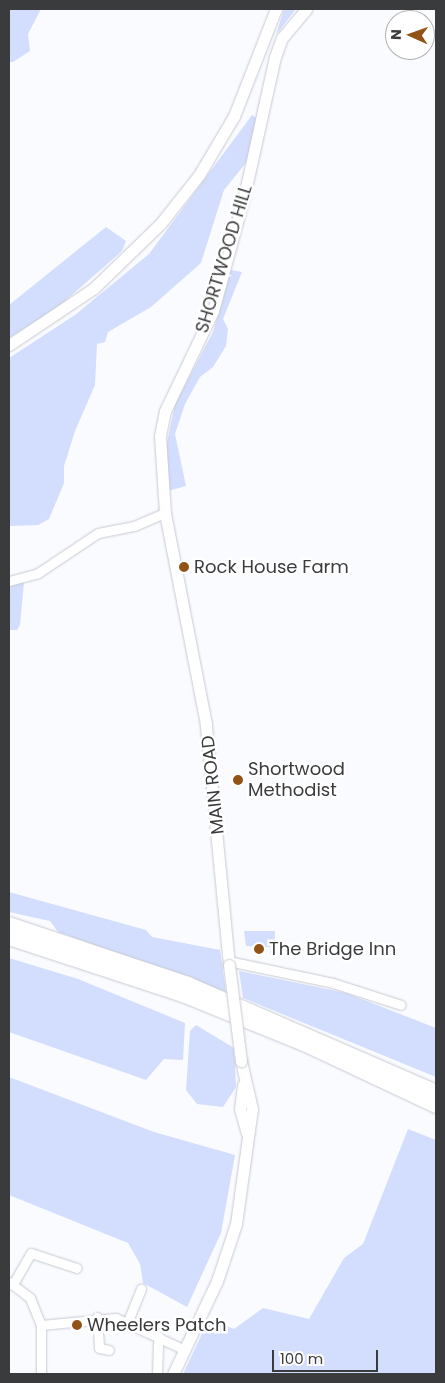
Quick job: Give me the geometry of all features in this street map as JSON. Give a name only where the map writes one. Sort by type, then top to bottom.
[{"type":"highway","points":[[9,924],[198,988],[436,1092]]},
{"type":"highway","points":[[9,938],[185,996],[436,1106]]},
{"type":"main road","points":[[9,345],[94,288],[161,223],[199,175],[234,116],[276,9]]},
{"type":"main road","name":"SHORTWOOD HILL","points":[[165,513],[159,470],[165,411],[213,311],[246,192],[275,57],[282,38],[306,9]]},
{"type":"main road","name":"MAIN ROAD","points":[[165,513],[206,724],[228,963],[241,1060],[243,1085],[240,1109],[247,1133],[227,1256],[185,1350]]},
{"type":"main road","points":[[173,1374],[185,1350]]},
{"type":"street","points":[[9,581],[38,573],[98,533],[134,526],[165,513]]},
{"type":"street","points":[[228,963],[333,983],[401,1005]]},
{"type":"street","points":[[41,1374],[41,1325],[30,1298],[11,1283],[31,1254],[77,1268]]},
{"type":"street","points":[[128,1321],[141,1289]]},
{"type":"street","points":[[41,1325],[97,1317],[128,1321],[185,1350]]},
{"type":"street","points":[[97,1317],[100,1349]]},
{"type":"street","points":[[157,1374],[158,1336]]},
{"type":"shaded area","points":[[9,9],[41,9],[28,34],[30,51],[13,62],[9,62]]},
{"type":"shaded area","points":[[284,9],[296,9],[276,35]]},
{"type":"shaded area","points":[[252,115],[257,118],[249,159],[224,190],[201,263],[151,307],[108,332],[105,342],[97,344],[95,385],[75,431],[64,466],[64,483],[49,519],[38,525],[9,526],[9,358],[75,315],[149,254]]},
{"type":"shaded area","points":[[106,227],[126,241],[122,251],[57,308],[9,338],[9,305]]},
{"type":"shaded area","points":[[231,270],[242,272],[223,319],[228,329],[226,346],[213,367],[200,377],[185,404],[175,434],[186,486],[168,491],[164,457],[175,404],[213,332]]},
{"type":"shaded area","points":[[24,582],[20,625],[17,630],[9,630],[9,584]]},
{"type":"shaded area","points":[[9,892],[146,930],[152,937],[220,950],[226,992],[58,932],[50,921],[9,912]]},
{"type":"shaded area","points":[[244,931],[275,931],[274,954],[270,954],[270,947],[246,946]]},
{"type":"shaded area","points":[[9,958],[78,979],[185,1023],[183,1060],[164,1059],[146,1080],[9,1032]]},
{"type":"shaded area","points":[[239,971],[346,993],[436,1028],[436,1077],[243,998]]},
{"type":"shaded area","points":[[196,1025],[234,1048],[236,1087],[223,1107],[197,1104],[186,1090],[190,1031]]},
{"type":"shaded area","points":[[9,1077],[154,1132],[235,1155],[221,1233],[187,1307],[143,1283],[140,1264],[128,1243],[9,1195]]},
{"type":"shaded area","points":[[408,1129],[436,1140],[436,1374],[183,1374],[209,1319],[234,1329],[263,1308],[309,1319],[344,1258],[363,1244]]},
{"type":"place","name":"Rock House Farm","points":[[184,567]]},
{"type":"place","name":"Shortwood Methodist","points":[[238,780]]},
{"type":"place","name":"The Bridge Inn","points":[[259,949]]},
{"type":"place","name":"Wheelers Patch","points":[[77,1325]]}]
